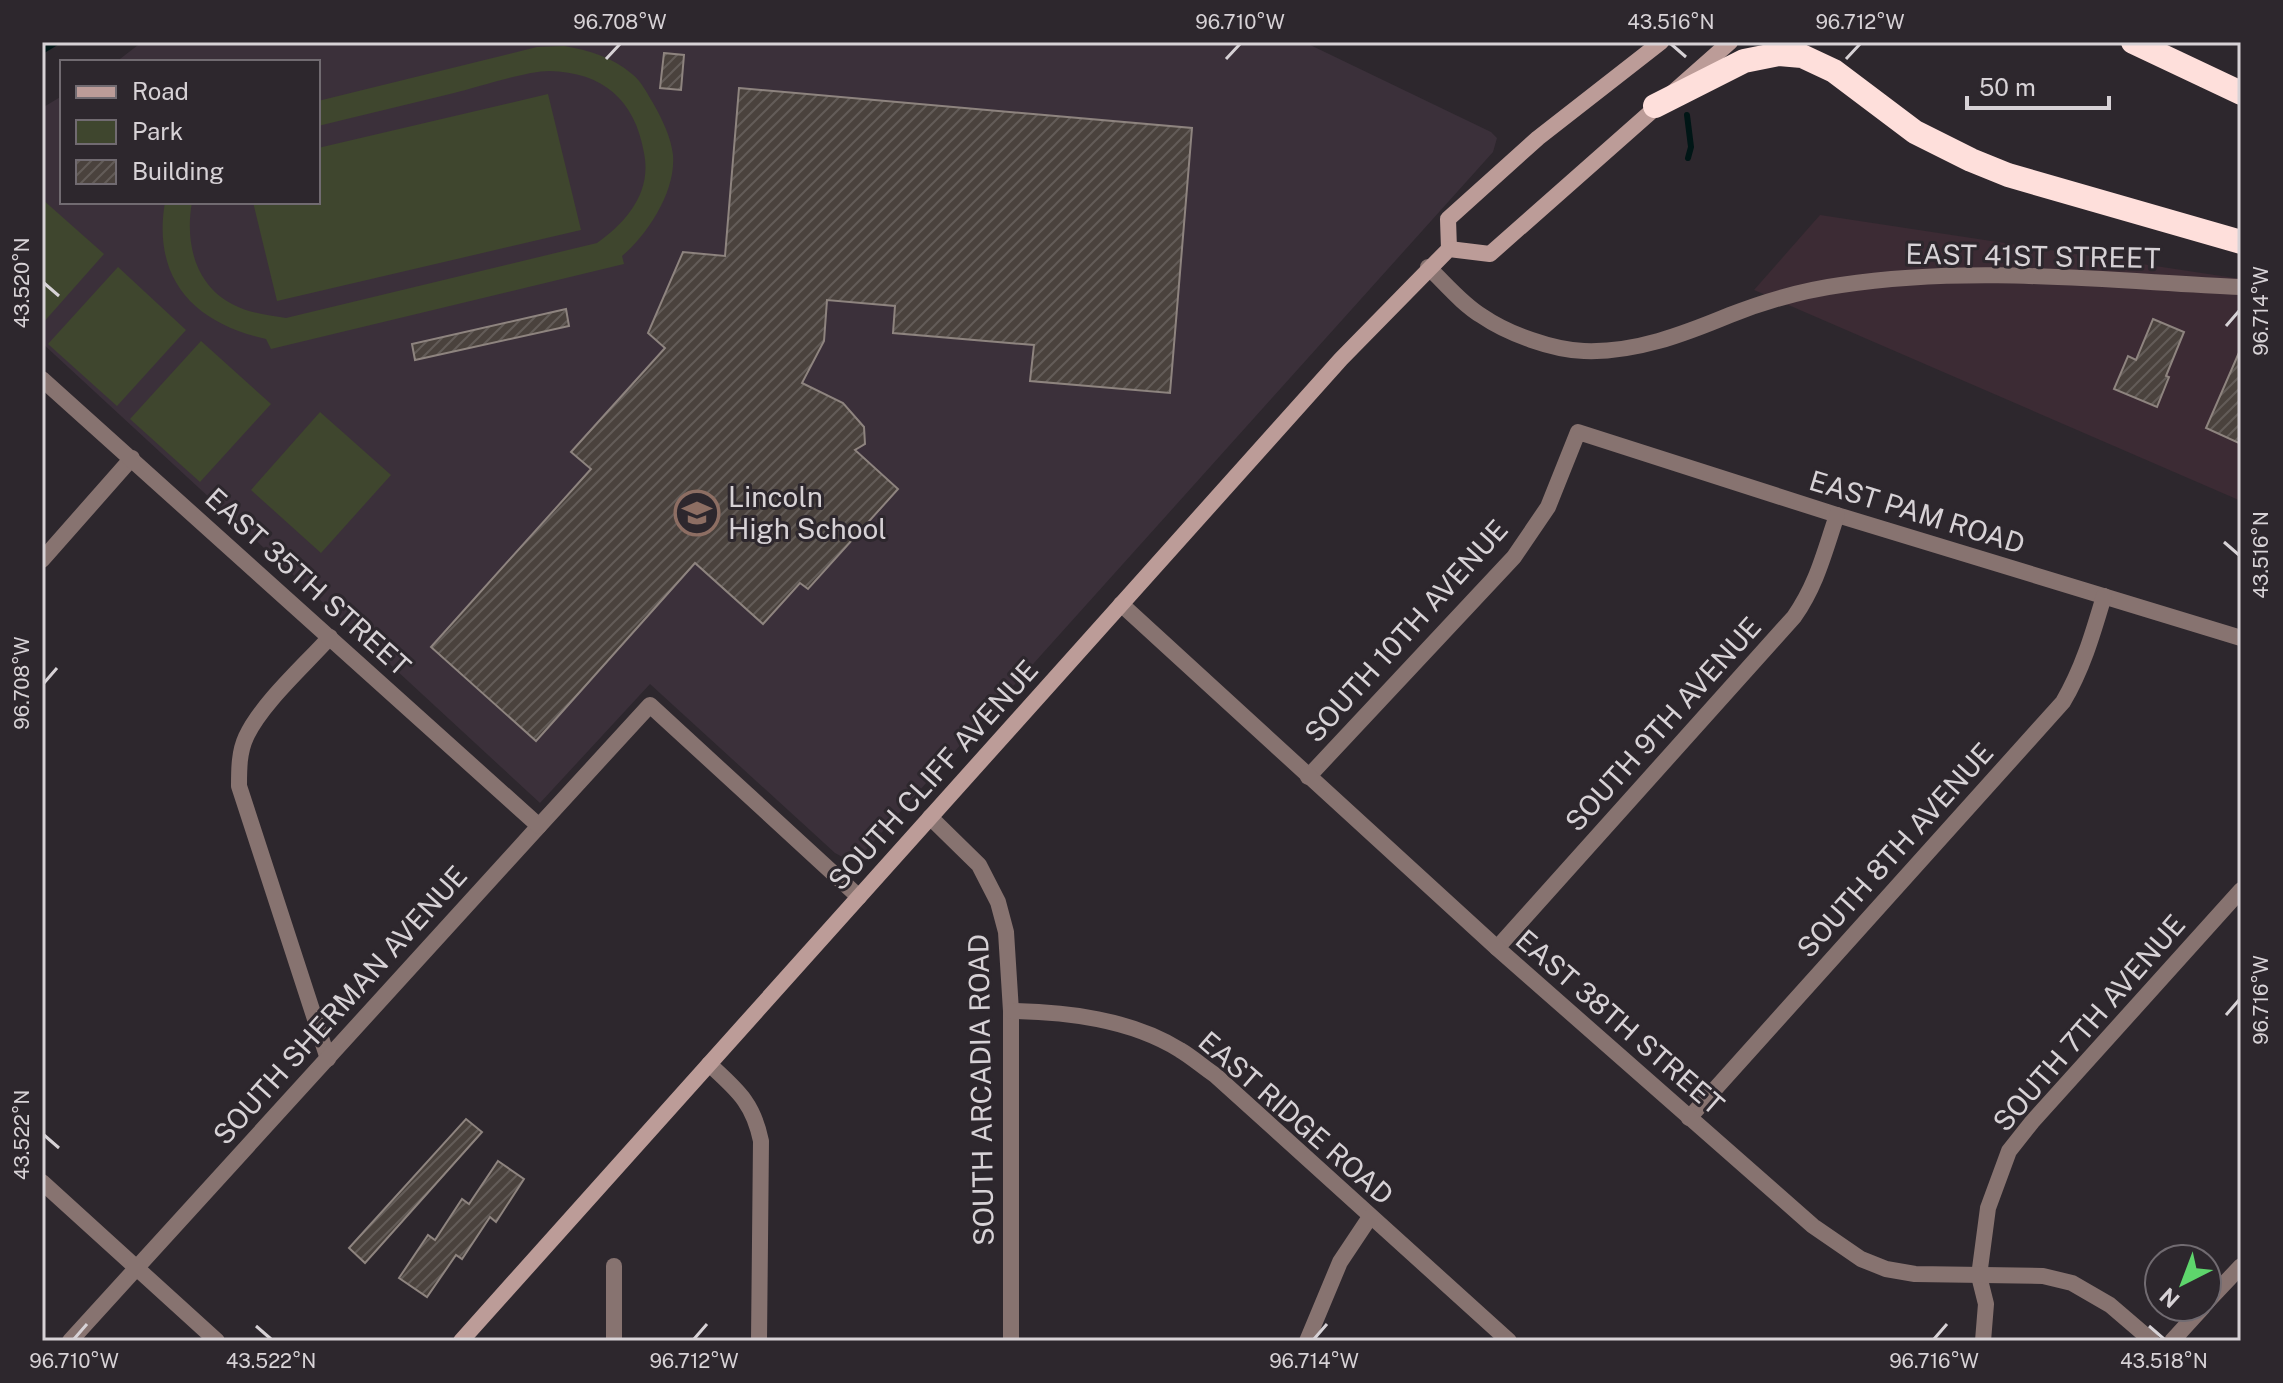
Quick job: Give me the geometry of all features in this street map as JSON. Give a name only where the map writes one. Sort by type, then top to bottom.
[{"type":"highway","points":[[2133,42],[2241,93]]},
{"type":"highway","points":[[1655,106],[1744,61],[1779,54],[1802,56],[1834,71],[1915,132],[1971,160],[2008,175],[2241,242]]},
{"type":"main road","points":[[1661,42],[1538,138],[1448,219],[1449,249],[1490,254],[1730,42]]},
{"type":"main road","name":"SOUTH CLIFF AVENUE","points":[[461,1341],[1341,359],[1449,249]]},
{"type":"street","name":"EAST 41ST STREET","points":[[1428,267],[1482,316],[1539,343],[1583,351],[1627,348],[1692,332],[1732,314],[1793,294],[1842,284],[1949,275],[2059,276],[2241,287]]},
{"type":"street","name":"EAST 35TH STREET","points":[[42,379],[539,826]]},
{"type":"street","name":"EAST PAM ROAD","points":[[1578,432],[1837,515],[2241,638]]},
{"type":"street","name":"SOUTH 10TH AVENUE","points":[[1308,777],[1514,557],[1548,507],[1578,432]]},
{"type":"street","points":[[42,560],[132,458]]},
{"type":"street","name":"SOUTH 9TH AVENUE","points":[[1497,948],[1794,617],[1808,597],[1824,560],[1837,515]]},
{"type":"street","name":"SOUTH 8TH AVENUE","points":[[1689,1118],[2063,702],[2089,648],[2104,596]]},
{"type":"street","name":"EAST 38TH STREET","points":[[1121,604],[1497,948],[1813,1226],[1861,1259],[1886,1269],[1915,1274],[2043,1276],[2072,1283],[2110,1305],[2152,1341]]},
{"type":"street","points":[[328,1059],[239,786],[239,762],[245,739],[256,718],[330,637]]},
{"type":"street","name":"SOUTH SHERMAN AVENUE","points":[[70,1341],[650,705],[859,897]]},
{"type":"street","name":"SOUTH ARCADIA ROAD","points":[[930,817],[979,865],[998,902],[1006,932],[1011,1011],[1011,1341]]},
{"type":"street","name":"SOUTH 7TH AVENUE","points":[[1983,1341],[1986,1304],[1979,1276],[1988,1208],[2009,1151],[2241,890]]},
{"type":"street","name":"EAST RIDGE ROAD","points":[[1011,1011],[1055,1012],[1098,1020],[1134,1030],[1178,1048],[1215,1075],[1509,1341]]},
{"type":"street","points":[[709,1064],[741,1094],[756,1117],[761,1141],[759,1341]]},
{"type":"street","points":[[42,1182],[217,1341]]},
{"type":"street","points":[[1307,1341],[1340,1262],[1370,1217]]},
{"type":"street","points":[[614,1266],[614,1341]]},
{"type":"street","points":[[2223,1285],[2241,1266]]},
{"type":"street","points":[[2172,1341],[2188,1323]]},
{"type":"shaded area","name":"Lincoln High School","points":[[142,42],[1304,42],[1491,132],[1497,138],[1493,152],[866,850],[852,859],[846,859],[835,853],[650,684],[540,803],[42,343],[42,108],[60,97],[60,204],[320,204],[320,60],[119,60]]},
{"type":"shaded area","points":[[1820,215],[2241,279],[2241,501],[1754,290]]},
{"type":"green space","points":[[564,46],[591,52],[624,68],[644,87],[666,128],[673,155],[670,183],[650,224],[622,256],[624,264],[271,349],[266,339],[218,322],[183,293],[172,275],[165,253],[165,204],[192,204],[190,232],[195,260],[209,285],[219,295],[245,310],[286,318],[597,243],[618,226],[635,205],[641,193],[646,167],[640,134],[633,118],[613,92],[600,83],[568,73],[549,71],[528,74],[320,126],[320,101],[537,47]]},
{"type":"green space","points":[[548,94],[581,230],[277,301],[253,204],[320,204],[320,148]]},
{"type":"green space","points":[[42,199],[104,254],[42,324]]},
{"type":"green space","points":[[118,267],[186,330],[117,406],[48,344]]},
{"type":"green space","points":[[201,341],[271,404],[200,482],[130,419]]},
{"type":"green space","points":[[320,412],[391,475],[321,553],[251,490]]},
{"type":"building","points":[[664,53],[684,55],[681,90],[660,88]]},
{"type":"building","points":[[739,88],[1192,128],[1170,393],[1030,381],[1034,345],[893,333],[895,306],[827,300],[824,341],[802,383],[843,403],[864,427],[865,444],[855,450],[898,489],[808,589],[800,583],[763,624],[695,563],[536,741],[431,647],[591,469],[571,452],[665,348],[648,333],[683,252],[725,256]]},
{"type":"building","points":[[566,309],[569,326],[415,360],[412,344]]},
{"type":"building","points":[[2153,319],[2184,332],[2157,407],[2114,389],[2128,356],[2136,360]]},
{"type":"building","points":[[2241,348],[2241,444],[2206,428]]},
{"type":"building","points":[[466,1119],[482,1132],[365,1263],[349,1248]]},
{"type":"building","points":[[498,1161],[524,1179],[496,1222],[490,1217],[462,1259],[456,1255],[427,1297],[399,1278],[428,1235],[435,1240],[462,1199],[469,1204]]},
{"type":"waterway","points":[[42,51],[57,42]]},
{"type":"waterway","points":[[1687,115],[1691,147],[1688,158]]},
{"type":"place","name":"Lincoln High School","points":[[697,513]]}]
